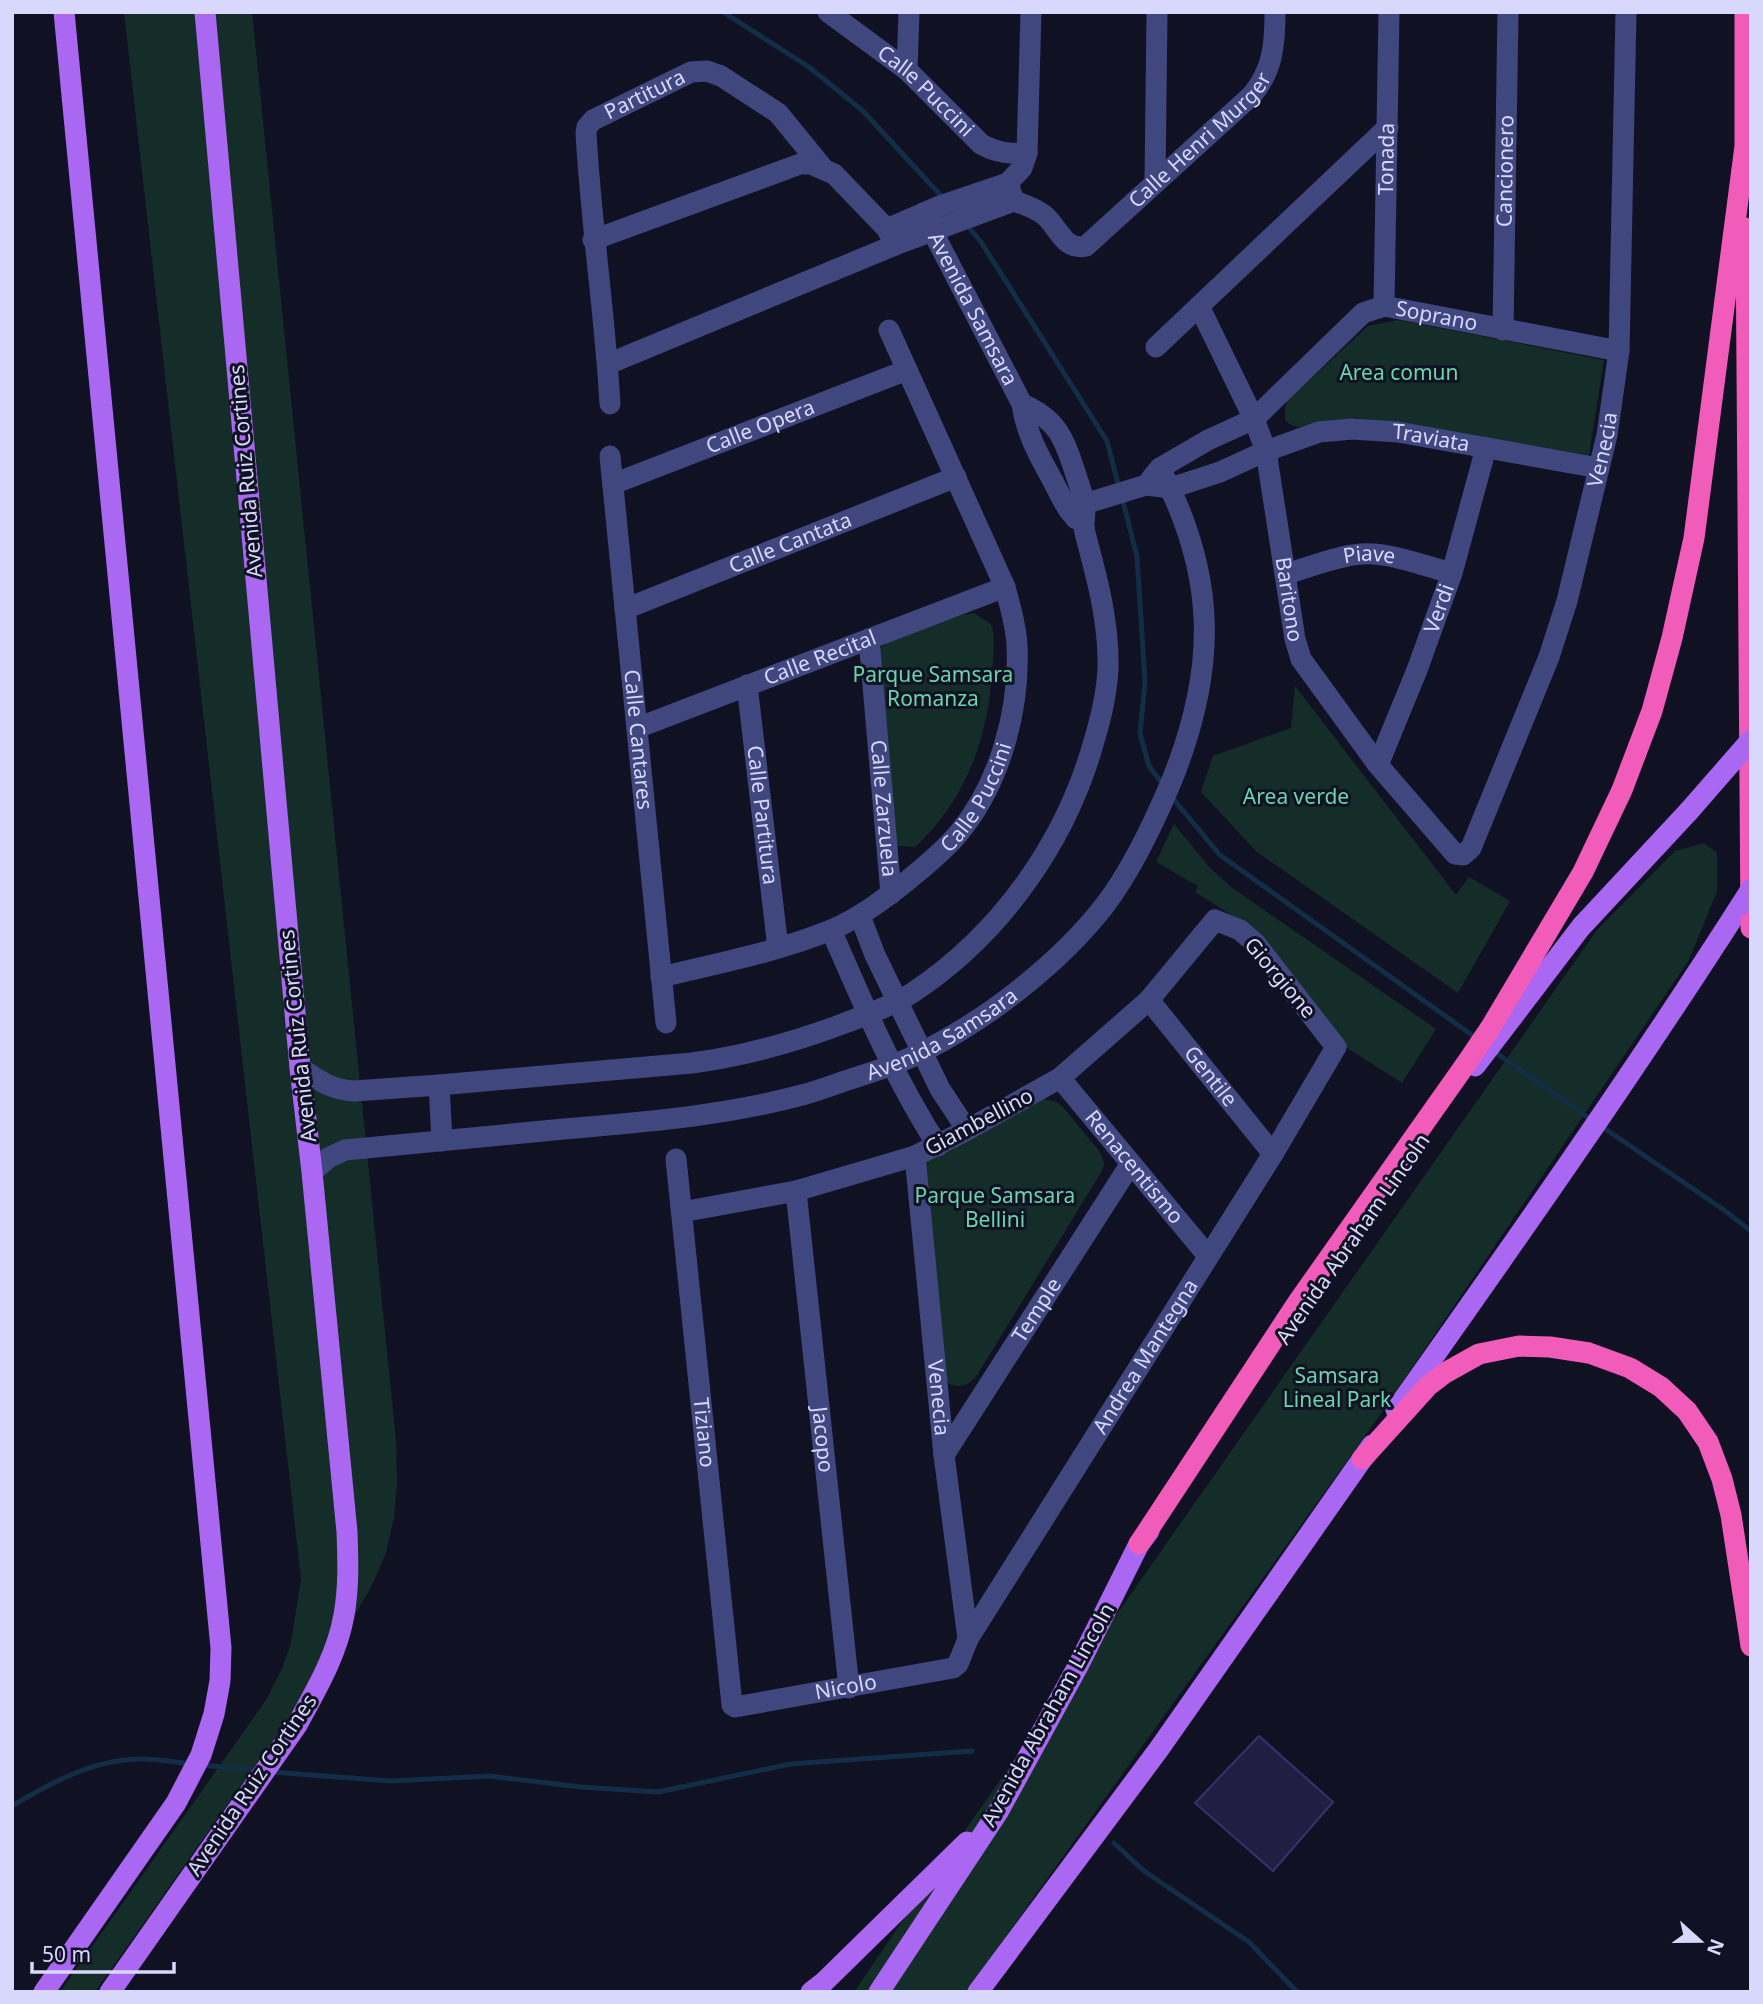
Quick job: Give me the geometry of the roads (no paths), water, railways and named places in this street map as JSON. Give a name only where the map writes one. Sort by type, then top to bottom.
[{"type":"highway","points":[[1745,12],[1751,928]]},
{"type":"highway","points":[[1139,1544],[1298,1302],[1491,1027],[1583,872],[1622,790],[1655,699],[1685,586],[1694,538],[1745,146]]},
{"type":"highway","points":[[1362,1459],[1428,1386],[1479,1354],[1519,1346],[1550,1347],[1589,1353],[1630,1368],[1661,1387],[1687,1411],[1708,1443],[1722,1479],[1731,1515],[1751,1646]]},
{"type":"main road","points":[[44,1992],[176,1802],[201,1755],[214,1714],[220,1681],[221,1648],[64,12]]},
{"type":"main road","name":"Avenida Ruiz Cortines","points":[[110,1992],[297,1725],[334,1652],[344,1616],[349,1575],[347,1532],[300,1068],[205,12]]},
{"type":"main road","name":"Avenida Abraham Lincoln","points":[[879,1992],[998,1812],[1078,1666],[1139,1544],[1466,1078],[1581,927],[1751,740]]},
{"type":"main road","points":[[979,1991],[1159,1749],[1590,1134],[1746,897]]},
{"type":"main road","points":[[811,1992],[998,1812]]},
{"type":"street","name":"Calle Puccini","points":[[828,12],[907,70],[981,144],[1007,154],[1027,153]]},
{"type":"street","points":[[907,70],[909,12]]},
{"type":"street","points":[[936,219],[986,213],[1011,192],[1027,153],[1031,12]]},
{"type":"street","points":[[1155,182],[1157,12]]},
{"type":"street","name":"Calle Henri Murger","points":[[1011,192],[1051,222],[1069,245],[1086,246],[1262,84],[1273,56],[1275,12]]},
{"type":"street","name":"Tonada","points":[[1384,306],[1390,12]]},
{"type":"street","name":"Cancionero","points":[[1503,330],[1508,12]]},
{"type":"street","name":"Venecia","points":[[1455,854],[1463,855],[1471,848],[1549,657],[1567,601],[1607,435],[1619,351],[1626,12]]},
{"type":"street","name":"Partitura","points":[[610,404],[587,159],[587,127],[593,120],[691,72],[707,71],[721,76],[778,113],[822,167]]},
{"type":"street","points":[[1156,347],[1388,127]]},
{"type":"street","points":[[593,240],[800,163],[811,163],[834,174],[891,237]]},
{"type":"street","points":[[608,364],[936,219],[976,193],[1011,192]]},
{"type":"street","name":"Avenida Samsara","points":[[936,219],[1023,404],[1024,419],[1034,447],[1076,507]]},
{"type":"street","name":"Baritono","points":[[1199,306],[1254,419],[1266,451],[1295,639],[1301,659],[1378,765],[1455,854]]},
{"type":"street","name":"Soprano","points":[[1160,468],[1208,440],[1254,419],[1363,313],[1384,306],[1619,351]]},
{"type":"street","name":"Calle Puccini","points":[[661,977],[778,948],[831,930],[860,916],[941,853],[973,816],[989,786],[1012,714],[1017,674],[1014,619],[1005,587],[889,330]]},
{"type":"street","name":"Calle Opera","points":[[613,484],[906,370]]},
{"type":"street","name":"Avenida Samsara","points":[[300,1068],[324,1084],[343,1090],[439,1086],[729,1058],[796,1040],[869,1014],[898,1001],[942,971],[1006,907],[1041,864],[1052,845],[1077,791],[1098,726],[1108,670],[1104,606],[1097,573],[1076,507],[1067,447],[1050,420],[1023,404]]},
{"type":"street","name":"Traviata","points":[[1171,488],[1220,472],[1266,451],[1319,432],[1352,429],[1398,432],[1599,468]]},
{"type":"street","name":"Verdi","points":[[1378,765],[1417,670],[1451,573],[1486,448]]},
{"type":"street","name":"Calle Cantares","points":[[610,456],[666,1023]]},
{"type":"street","name":"Avenida Samsara","points":[[312,1172],[328,1158],[345,1150],[690,1118],[802,1095],[924,1051],[981,1017],[1044,970],[1104,907],[1134,859],[1169,786],[1195,712],[1205,645],[1203,605],[1197,565],[1182,513],[1160,468]]},
{"type":"street","points":[[1146,485],[1160,468]]},
{"type":"street","name":"Calle Cantata","points":[[625,609],[956,477]]},
{"type":"street","points":[[1076,507],[1146,485],[1171,488]]},
{"type":"street","name":"Piave","points":[[1286,574],[1360,554],[1385,556],[1451,573]]},
{"type":"street","name":"Calle Recital","points":[[637,728],[1005,587]]},
{"type":"street","name":"Calle Zarzuela","points":[[869,639],[891,894]]},
{"type":"street","name":"Calle Partitura","points":[[747,685],[778,948]]},
{"type":"street","points":[[860,916],[875,955],[944,1094],[967,1130]]},
{"type":"street","name":"Giambellino","points":[[682,1212],[796,1191],[915,1156],[938,1146],[1060,1078],[1149,1000],[1214,920]]},
{"type":"street","name":"Giorgione","points":[[1214,920],[1240,930],[1256,944],[1336,1049]]},
{"type":"street","points":[[831,930],[891,1065],[913,1108],[938,1146]]},
{"type":"street","name":"Gentile","points":[[1149,1000],[1273,1154]]},
{"type":"street","name":"Andrea Mantegna","points":[[958,1664],[968,1639],[1273,1154],[1336,1049]]},
{"type":"street","name":"Renacentismo","points":[[1060,1078],[1208,1256]]},
{"type":"street","points":[[439,1086],[442,1141]]},
{"type":"street","name":"Venecia","points":[[915,1156],[944,1455],[968,1639]]},
{"type":"street","name":"Tiziano","points":[[676,1159],[732,1705]]},
{"type":"street","name":"Temple","points":[[944,1455],[1130,1165]]},
{"type":"street","name":"Jacopo","points":[[796,1191],[849,1688]]},
{"type":"street","name":"Nicolo","points":[[732,1705],[735,1707],[849,1688],[953,1668],[958,1664]]},
{"type":"waterway","points":[[723,12],[809,67],[863,111],[945,200]]},
{"type":"waterway","points":[[965,223],[981,242],[1107,441],[1119,488]]},
{"type":"waterway","points":[[1122,497],[1137,557],[1145,681],[1140,734],[1149,766],[1165,787]]},
{"type":"waterway","points":[[1170,795],[1220,855],[1476,1038]]},
{"type":"waterway","points":[[1492,1050],[1593,1121]]},
{"type":"waterway","points":[[1601,1126],[1751,1231]]},
{"type":"waterway","points":[[271,1772],[391,1781],[489,1776],[581,1787],[658,1792],[790,1764],[972,1751]]},
{"type":"waterway","points":[[12,1806],[72,1774],[121,1760],[144,1759],[191,1764]]},
{"type":"waterway","points":[[201,1765],[258,1770]]},
{"type":"waterway","points":[[1114,1843],[1144,1871],[1249,1942],[1297,1992]]},
{"type":"park label","name":"Area comun","points":[[1399,373]]},
{"type":"park label","name":"Parque Samsara Romanza","points":[[933,687]]},
{"type":"park label","name":"Area verde","points":[[1296,797]]},
{"type":"park label","name":"Parque Samsara Bellini","points":[[995,1208]]},
{"type":"park label","name":"Samsara Lineal Park","points":[[1337,1388]]}]
